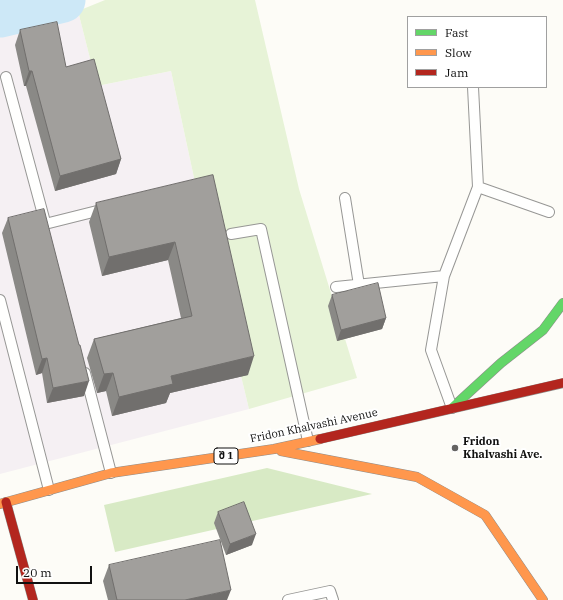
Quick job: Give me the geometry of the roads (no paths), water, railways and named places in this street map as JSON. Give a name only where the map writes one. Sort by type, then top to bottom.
[{"type":"main road","points":[[452,408],[501,363],[543,330],[563,303]]},
{"type":"main road","name":"Fridon Khalvashi Avenue","points":[[3,503],[111,473],[274,449],[563,383]]},
{"type":"main road","points":[[274,449],[417,477],[479,511],[486,515],[543,600]]},
{"type":"main road","points":[[3,503],[33,600]]},
{"type":"lane","points":[[6,77],[46,228],[118,206]]},
{"type":"lane","points":[[452,408],[431,350],[444,276],[478,187],[473,88]]},
{"type":"lane","points":[[478,187],[548,212]]},
{"type":"lane","points":[[346,198],[359,285]]},
{"type":"lane","points":[[230,234],[261,229],[308,441]]},
{"type":"lane","points":[[336,287],[444,276]]},
{"type":"lane","points":[[0,300],[49,490]]},
{"type":"lane","points":[[81,360],[111,473]]},
{"type":"lane","points":[[288,600],[330,591],[332,600]]},
{"type":"waterway","points":[[0,15],[63,0]]},
{"type":"place","name":"Fridon Khalvashi Ave.","points":[[455,448]]}]
